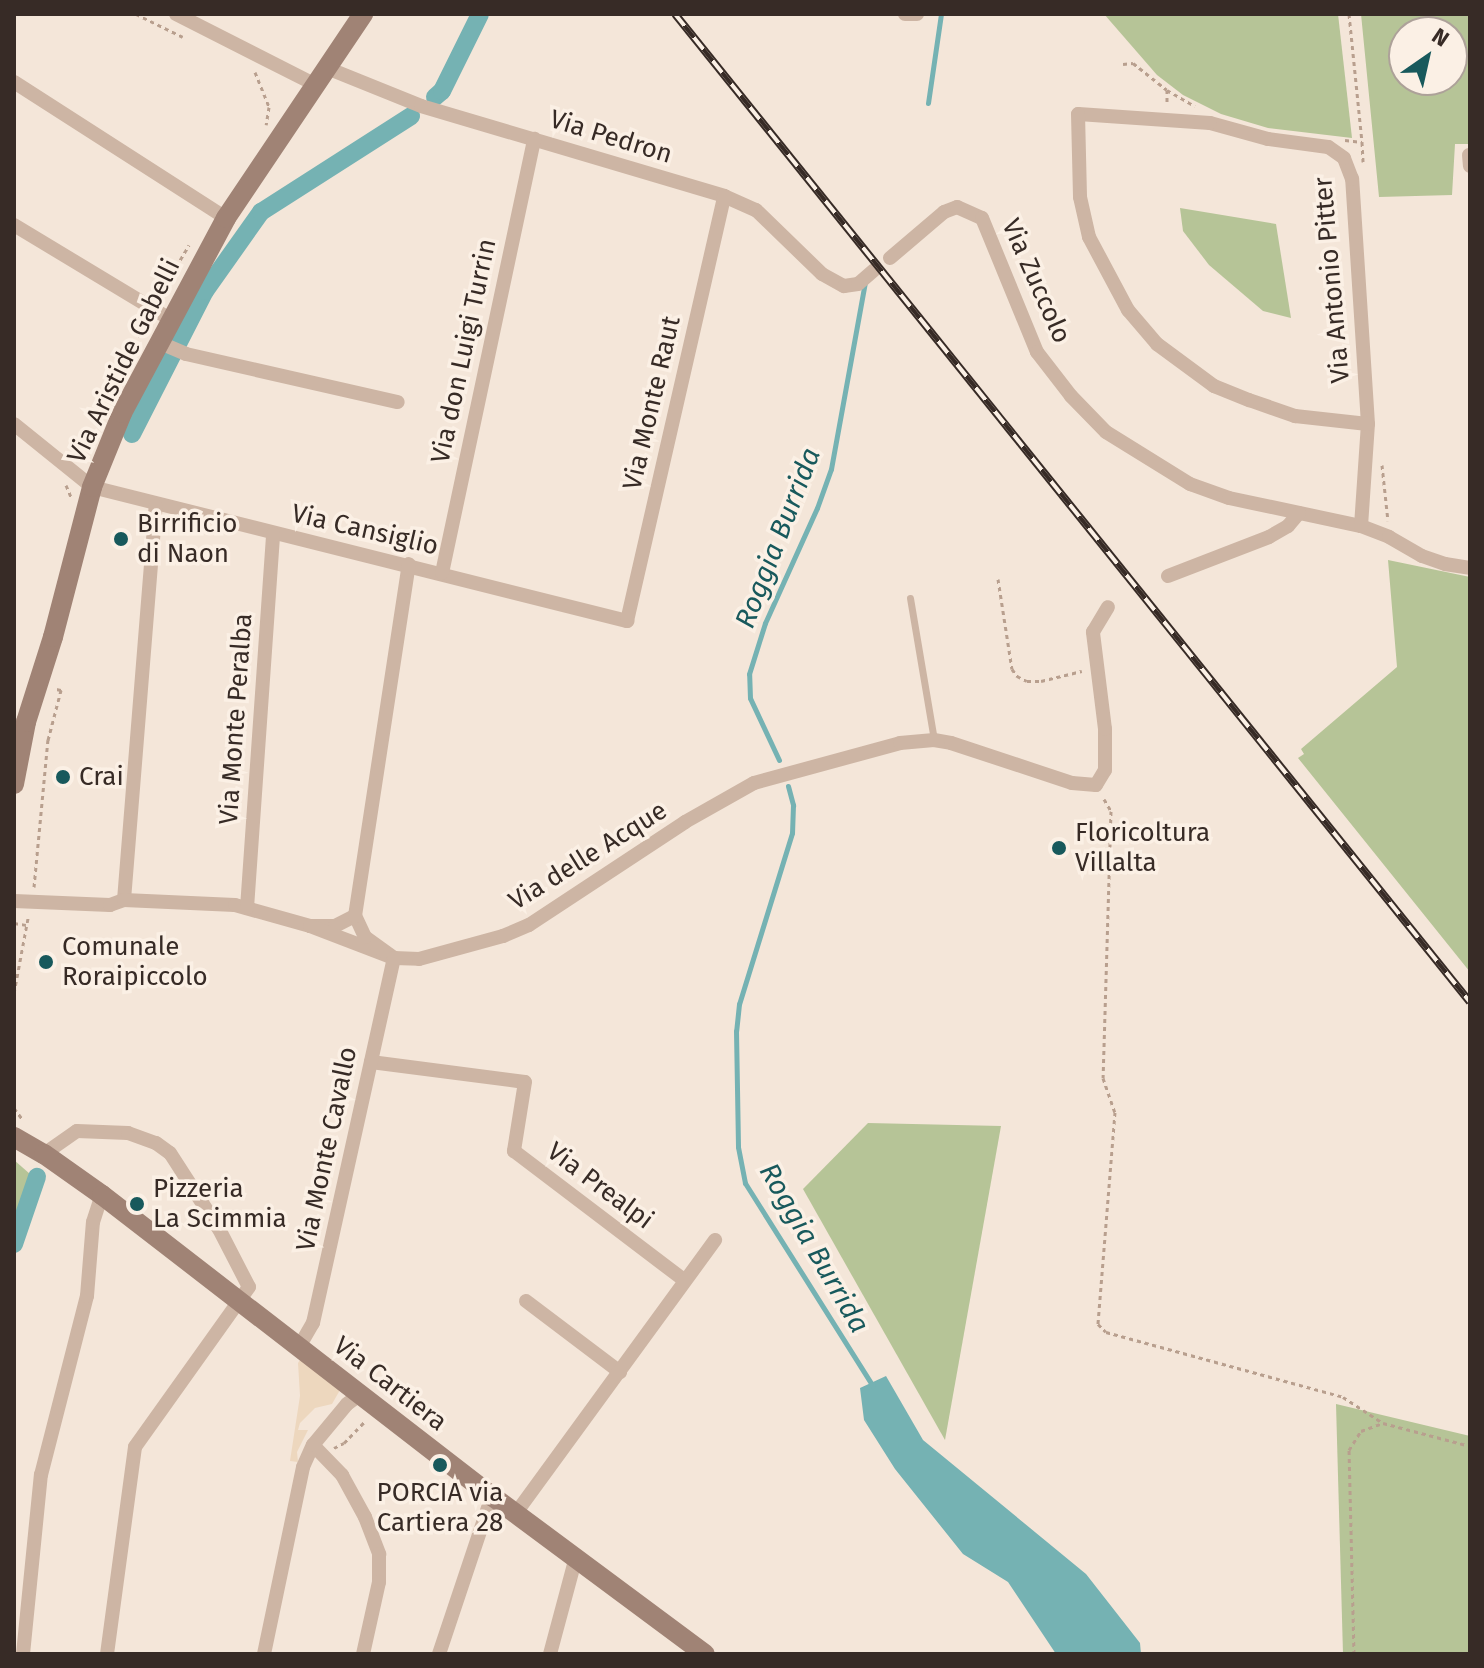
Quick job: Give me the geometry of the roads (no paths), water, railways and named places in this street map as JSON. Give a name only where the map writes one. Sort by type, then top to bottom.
[{"type":"main road","name":"Via Aristide Gabelli","points":[[14,784],[26,722],[53,637],[84,494],[122,413],[165,344],[170,319],[226,218],[363,14]]},
{"type":"main road","name":"Via Cartiera","points":[[14,1123],[44,1154]]},
{"type":"main road","name":"Via Cartiera","points":[[14,1137],[102,1195],[492,1496],[705,1654]]},
{"type":"street","points":[[176,14],[321,76]]},
{"type":"street","name":"Via Aristide Gabelli","points":[[345,40],[356,14]]},
{"type":"street","points":[[905,14],[917,14]]},
{"type":"street","name":"Via Pedron","points":[[321,76],[724,196],[756,210],[829,280],[844,286],[858,284],[874,270]]},
{"type":"street","points":[[14,82],[226,218]]},
{"type":"street","name":"Via Antonio Pitter","points":[[1361,526],[1368,424],[1352,179],[1344,158],[1328,147],[1268,139],[1210,123],[1078,114],[1080,197],[1089,237],[1128,310],[1157,344],[1214,386],[1249,400],[1295,416],[1368,424]]},
{"type":"street","name":"Via don Luigi Turrin","points":[[442,573],[534,139]]},
{"type":"street","points":[[1469,155],[1470,166]]},
{"type":"street","name":"Via Monte Raut","points":[[627,621],[724,196]]},
{"type":"street","name":"Via Zuccolo","points":[[890,258],[944,212],[957,207],[982,218],[1037,352],[1071,396],[1106,432],[1190,484],[1229,498],[1361,526],[1389,537],[1422,556],[1470,568]]},
{"type":"street","points":[[14,225],[170,319]]},
{"type":"street","points":[[165,344],[186,354],[398,402]]},
{"type":"street","points":[[14,424],[84,494]]},
{"type":"street","name":"Via Cansiglio","points":[[84,494],[156,506],[409,564],[627,621]]},
{"type":"street","points":[[124,900],[156,506]]},
{"type":"street","points":[[1168,576],[1269,537],[1288,526],[1299,513]]},
{"type":"street","name":"Via Monte Peralba","points":[[247,908],[273,534]]},
{"type":"street","points":[[394,958],[365,937],[355,916],[409,564]]},
{"type":"street","points":[[934,740],[1072,783],[1096,785],[1105,770],[1105,729],[1093,632],[1108,607]]},
{"type":"street","name":"Via delle Acque","points":[[14,901],[110,905],[124,900],[247,908],[310,926],[394,958],[433,956],[503,936],[529,925],[685,822],[754,783],[900,743],[934,740]]},
{"type":"street","name":"Via delle Acque","points":[[310,926],[335,926],[355,916]]},
{"type":"street","name":"Via Monte Cavallo","points":[[299,1347],[313,1323],[394,958]]},
{"type":"street","name":"Via Prealpi","points":[[371,1062],[525,1082],[514,1151],[684,1280]]},
{"type":"street","points":[[44,1154],[77,1131],[128,1133],[170,1153],[219,1229],[249,1287],[241,1303],[135,1447],[107,1654]]},
{"type":"street","points":[[23,1654],[41,1475],[87,1296],[93,1222],[102,1195]]},
{"type":"street","points":[[516,1513],[715,1240]]},
{"type":"street","points":[[526,1301],[620,1372]]},
{"type":"street","points":[[264,1654],[298,1484],[318,1449],[361,1394]]},
{"type":"street","points":[[318,1449],[342,1475],[365,1517],[379,1554],[379,1582],[363,1654]]},
{"type":"street","points":[[439,1654],[492,1496]]},
{"type":"street","points":[[550,1654],[576,1557]]},
{"type":"lane","points":[[910,598],[934,740]]},
{"type":"water","points":[[886,1376],[923,1440],[1086,1574],[1140,1643],[1141,1654],[1056,1654],[1008,1582],[963,1554],[895,1469],[864,1420],[860,1388]]},
{"type":"waterway","points":[[435,97],[442,91],[480,14]]},
{"type":"waterway","name":"Roggia Burrida","points":[[928,103],[941,14]]},
{"type":"waterway","points":[[132,434],[205,291],[261,212],[411,116]]},
{"type":"waterway","name":"Roggia Burrida","points":[[779,760],[750,698],[749,674],[765,623],[817,508],[831,469],[865,282]]},
{"type":"waterway","name":"Roggia Burrida","points":[[788,786],[793,805],[792,833],[739,1004],[736,1031],[738,1147],[745,1183],[873,1386]]},
{"type":"waterway","points":[[14,1244],[37,1177]]},
{"type":"railway","points":[[675,14],[1470,1002]]},
{"type":"place","name":"Birrificio di Naon","points":[[121,539]]},
{"type":"place","name":"Crai","points":[[63,777]]},
{"type":"place","name":"Floricoltura Villalta","points":[[1059,848]]},
{"type":"place","name":"Comunale Roraipiccolo","points":[[46,962]]},
{"type":"place","name":"Pizzeria La Scimmia","points":[[137,1204]]},
{"type":"place","name":"PORCIA via Cartiera 28","points":[[440,1465]]}]
